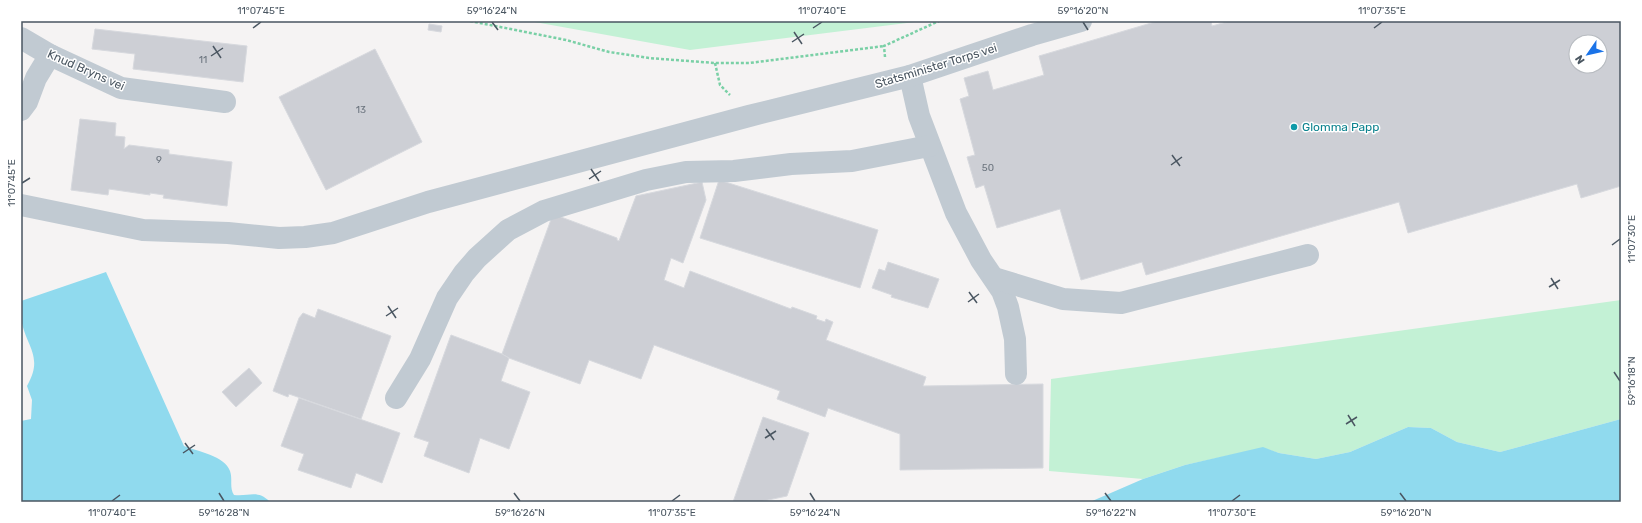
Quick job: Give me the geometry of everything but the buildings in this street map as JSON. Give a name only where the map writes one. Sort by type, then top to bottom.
[{"type":"street","points":[[1032,35],[1050,21]]},
{"type":"street","points":[[1032,35],[1081,21]]},
{"type":"street","name":"Statsminister Torps vei","points":[[21,205],[143,230],[228,233],[279,238],[305,237],[333,233],[428,202],[749,116],[910,76],[1032,35]]},
{"type":"street","name":"Knud Bryns vei","points":[[21,38],[50,54],[121,88],[225,102]]},
{"type":"street","points":[[21,110],[27,102],[36,78],[50,54]]},
{"type":"street","points":[[910,76],[919,116],[929,146],[962,225],[981,260],[994,278],[1008,308],[1015,339],[1016,374]]},
{"type":"street","points":[[396,398],[420,359],[447,298],[464,273],[477,258],[508,230],[544,211],[646,180],[686,172],[734,171],[791,164],[852,161],[929,146]]},
{"type":"street","points":[[994,278],[1063,299],[1122,303],[1308,255]]},
{"type":"path","points":[[470,21],[566,40],[609,52],[649,58],[715,64],[749,63],[884,46],[939,21]]},
{"type":"path","points":[[884,46],[888,82]]},
{"type":"path","points":[[715,64],[720,85],[749,116]]},
{"type":"green space","points":[[529,21],[923,21],[690,50]]},
{"type":"green space","points":[[1621,300],[1621,419],[1500,452],[1457,442],[1431,428],[1408,427],[1350,452],[1316,459],[1279,453],[1263,448],[1185,465],[1143,479],[1049,471],[1051,379]]},
{"type":"water","points":[[106,272],[184,446],[203,452],[223,461],[231,474],[234,495],[253,494],[261,496],[270,502],[21,502],[21,421],[31,419],[32,400],[27,386],[32,375],[34,358],[23,327],[21,301]]},
{"type":"water","points":[[1621,419],[1621,502],[1090,502],[1143,479],[1185,465],[1263,447],[1279,453],[1316,459],[1350,452],[1408,427],[1431,428],[1457,442],[1500,452]]},
{"type":"place","name":"Glomma Papp","points":[[1294,127]]}]
